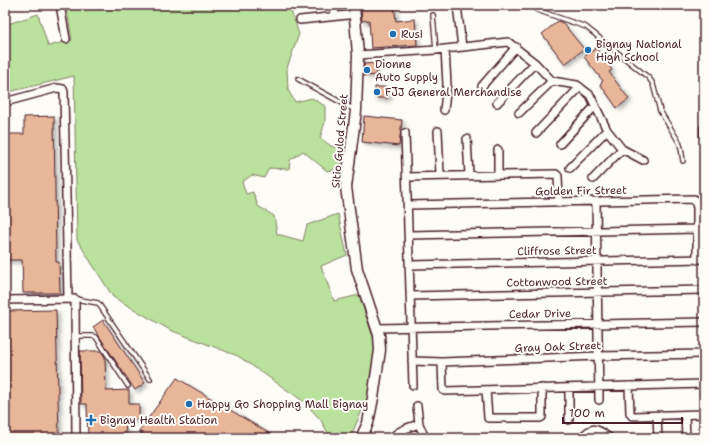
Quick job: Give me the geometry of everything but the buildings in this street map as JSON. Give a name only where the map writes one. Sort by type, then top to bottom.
[{"type":"main road","name":"Sitio Gulod Street","points":[[354,5],[358,54],[356,111],[346,187],[357,269],[379,335],[380,350],[368,423],[361,438]]},
{"type":"street","points":[[60,5],[66,38]]},
{"type":"street","points":[[334,5],[335,16]]},
{"type":"street","points":[[457,5],[462,47]]},
{"type":"street","points":[[300,20],[348,15]]},
{"type":"street","points":[[358,54],[436,50],[508,42],[535,63],[552,81],[577,85],[590,95],[607,130],[622,149],[643,160]]},
{"type":"street","points":[[482,86],[516,47]]},
{"type":"street","points":[[444,110],[447,86],[445,49]]},
{"type":"street","points":[[497,103],[535,63]]},
{"type":"street","points":[[519,113],[552,81]]},
{"type":"street","points":[[536,133],[580,87]]},
{"type":"street","points":[[5,102],[57,88],[63,89],[65,95],[72,299],[75,336],[76,438]]},
{"type":"street","points":[[560,144],[595,106]]},
{"type":"street","points":[[704,128],[704,136]]},
{"type":"street","points":[[570,168],[607,130]]},
{"type":"street","points":[[438,132],[440,175]]},
{"type":"street","points":[[405,133],[413,385]]},
{"type":"street","points":[[468,139],[469,174]]},
{"type":"street","points":[[593,178],[622,149]]},
{"type":"street","points":[[498,150],[498,174]]},
{"type":"street","points":[[407,176],[556,174],[558,176],[559,203]]},
{"type":"street","name":"Golden Fir Street","points":[[408,205],[694,199],[697,206],[701,260]]},
{"type":"street","points":[[596,202],[599,400]]},
{"type":"street","points":[[409,235],[698,229]]},
{"type":"street","name":"Cliffrose Street","points":[[410,265],[701,260]]},
{"type":"street","name":"Cottonwood Street","points":[[410,296],[704,290]]},
{"type":"street","points":[[5,300],[72,299]]},
{"type":"street","name":"Cedar Drive","points":[[376,328],[704,322]]},
{"type":"street","name":"Gray Oak Street","points":[[412,362],[704,354]]},
{"type":"street","points":[[442,362],[443,390],[445,391],[704,384]]},
{"type":"street","points":[[629,386],[630,413],[632,416],[704,414]]},
{"type":"street","points":[[486,390],[488,418],[540,418],[542,417],[542,388]]},
{"type":"street","points":[[569,388],[569,420]]},
{"type":"street","points":[[417,406],[419,424],[425,438]]},
{"type":"street","points":[[685,415],[686,438]]},
{"type":"street","points":[[657,416],[658,438]]},
{"type":"street","points":[[392,438],[395,434],[404,429],[419,424]]},
{"type":"street","points":[[581,438],[588,430],[592,429],[597,430],[610,438]]},
{"type":"lane","points":[[533,5],[537,10],[586,26],[649,78],[653,84],[660,111],[679,142],[683,161]]},
{"type":"lane","points":[[433,15],[436,50]]},
{"type":"lane","points":[[298,79],[356,111]]},
{"type":"lane","points":[[72,299],[98,303],[150,379]]},
{"type":"lane","points":[[75,336],[96,337],[128,386]]},
{"type":"green space","points":[[66,5],[289,5],[299,34],[287,68],[288,90],[295,102],[312,98],[325,106],[325,122],[320,138],[331,146],[344,150],[340,169],[327,171],[303,151],[290,160],[289,169],[269,168],[264,178],[252,175],[242,182],[246,194],[253,192],[258,206],[274,216],[277,234],[303,241],[307,225],[338,214],[347,255],[321,266],[334,301],[359,295],[377,349],[368,397],[350,438],[331,438],[320,419],[303,401],[238,356],[170,330],[113,297],[77,240],[74,76],[5,93],[5,25],[38,14],[48,46],[72,40]]},
{"type":"place","name":"Rusi","points":[[393,34]]},
{"type":"place","name":"Bignay National High School","points":[[588,50]]},
{"type":"place","name":"Dionne Auto Supply","points":[[367,70]]},
{"type":"place","name":"FJJ General Merchandise","points":[[377,92]]},
{"type":"place","name":"Happy Go Shopping Mall Bignay","points":[[189,404]]},
{"type":"place","name":"Bignay Health Station","points":[[91,420]]}]
